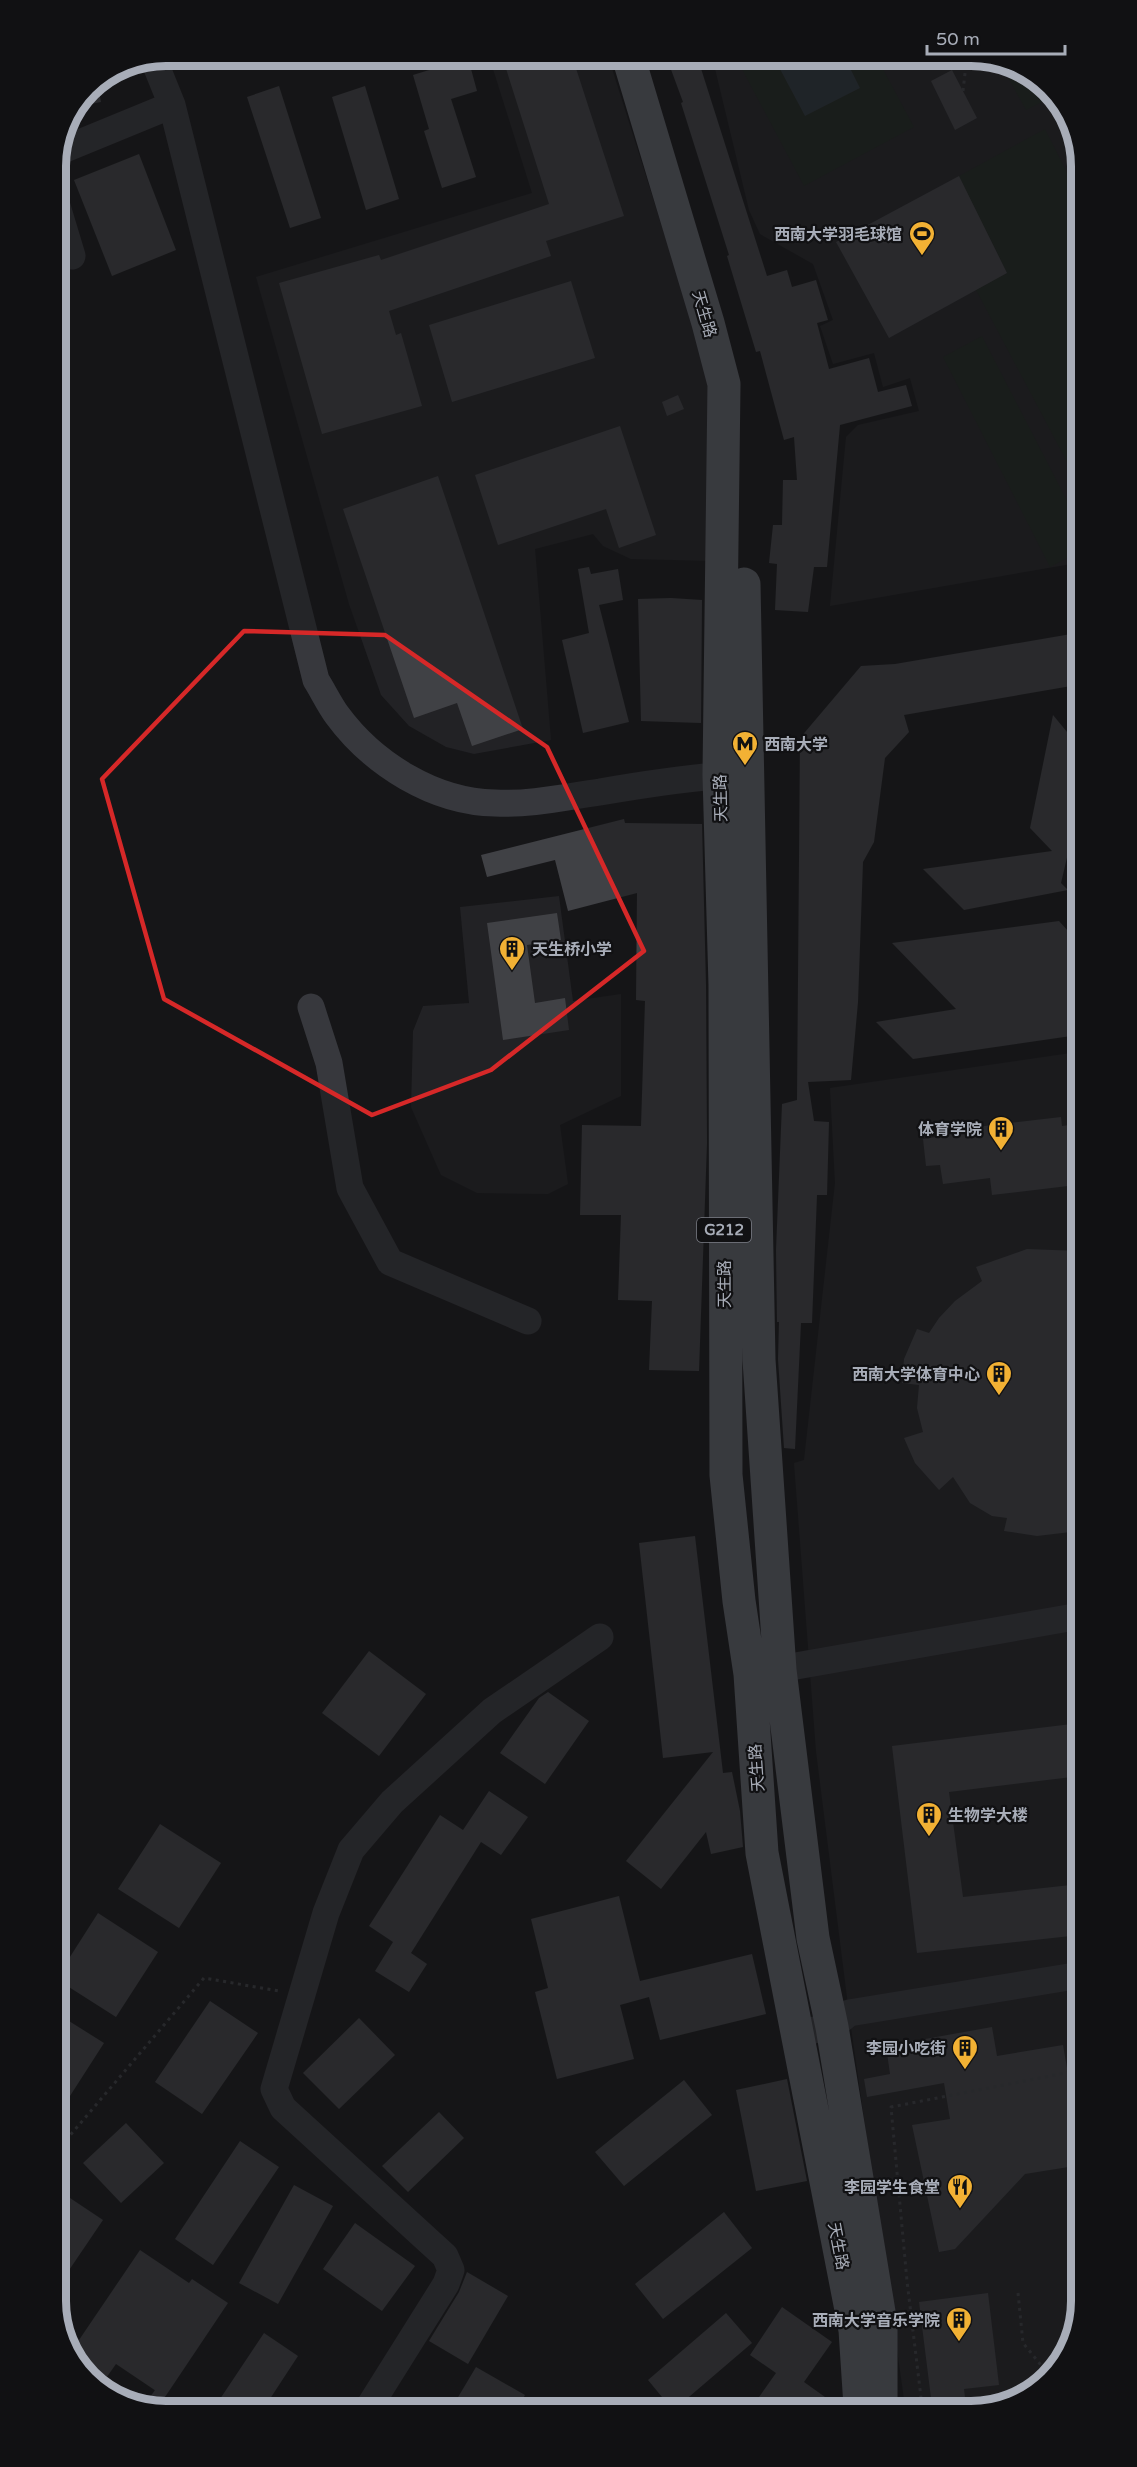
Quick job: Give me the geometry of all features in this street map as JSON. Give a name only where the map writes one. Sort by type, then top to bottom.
[{"type":"highway","name":"天生路","points":[[631,66],[724,384],[732,774],[759,1360],[765,1672],[762,1853],[855,2330],[860,2401]]},
{"type":"highway","name":"天生路","points":[[651,66],[746,376],[743,628],[732,774]]},
{"type":"highway","name":"天生路","points":[[765,1672],[813,1938],[832,2026],[880,2324],[881,2401]]},
{"type":"street","points":[[157,67],[172,105],[316,680],[337,715],[364,745],[392,768],[424,786],[459,798],[494,804],[531,802],[732,774]]},
{"type":"street","points":[[68,148],[172,105]]},
{"type":"street","points":[[66,236],[72,256]]},
{"type":"street","points":[[311,1007],[329,1063],[350,1188],[390,1262],[528,1321]]},
{"type":"street","points":[[765,1672],[1071,1618]]},
{"type":"street","points":[[373,2401],[446,2284],[451,2270],[445,2256],[283,2108],[274,2089],[326,1913],[351,1850],[392,1802],[492,1711],[600,1637]]},
{"type":"street","points":[[797,2033],[832,2026],[849,2013],[1071,1977]]},
{"type":"path","points":[[963,91],[966,66]]},
{"type":"path","points":[[66,2140],[204,1978],[302,1994]]},
{"type":"path","points":[[921,2401],[907,2281],[891,2107],[1071,2072]]},
{"type":"path","points":[[1018,2293],[1023,2343],[1044,2369]]},
{"type":"highlighted area","points":[[244,631],[385,635],[547,747],[644,951],[491,1070],[372,1115],[164,999],[102,779]]},
{"type":"shaded area","points":[[492,66],[611,66],[714,391],[715,561],[631,559],[603,546],[593,534],[535,549],[551,740],[474,754],[446,747],[409,726],[381,695],[349,604],[256,277],[532,193]]},
{"type":"shaded area","points":[[714,66],[977,66],[1015,76],[1042,95],[1061,122],[1066,134],[1071,166],[1071,564],[830,606],[846,437],[858,425],[919,411],[910,378],[883,387],[874,353],[833,364],[820,326],[833,320],[813,264],[760,234],[749,210]]},
{"type":"shaded area","points":[[740,66],[881,66],[914,127],[804,186]]},
{"type":"shaded area","points":[[778,66],[849,66],[860,88],[805,116]]},
{"type":"shaded area","points":[[1005,72],[1032,87],[1046,100],[1026,110]]},
{"type":"shaded area","points":[[1045,129],[1071,180],[1071,470],[976,290],[1007,273],[959,176]]},
{"type":"shaded area","points":[[982,336],[1071,508],[1071,556],[1050,567],[943,357]]},
{"type":"shaded area","points":[[559,896],[573,1001],[621,994],[621,1096],[560,1125],[568,1184],[548,1194],[477,1193],[441,1175],[411,1107],[413,1031],[423,1006],[469,1003],[460,907]]},
{"type":"shaded area","points":[[1071,1053],[1071,2300],[1066,2333],[1061,2345],[1042,2372],[1015,2391],[984,2400],[904,2401],[849,2013],[816,1751],[794,1463],[804,1460],[835,1183],[830,1088]]},
{"type":"building","points":[[442,66],[470,66],[477,91],[451,99],[476,177],[442,188],[424,131],[429,129],[413,75]]},
{"type":"building","points":[[505,66],[575,66],[624,216],[546,241],[551,256],[389,311],[396,335],[401,333],[422,406],[322,434],[279,283],[379,255],[381,260],[549,204]]},
{"type":"building","points":[[670,66],[700,66],[767,276],[787,270],[792,287],[816,280],[828,320],[817,323],[829,369],[869,358],[878,392],[906,385],[912,406],[840,425],[827,567],[814,567],[808,612],[775,610],[777,564],[769,563],[773,525],[782,525],[783,480],[797,480],[794,437],[784,440],[760,351],[756,352],[727,256],[729,255],[681,103],[683,102]]},
{"type":"building","points":[[952,70],[977,118],[955,130],[931,81]]},
{"type":"building","points":[[279,86],[321,218],[290,228],[247,97]]},
{"type":"building","points":[[365,86],[399,199],[366,210],[332,97]]},
{"type":"building","points":[[99,92],[101,102],[87,105]]},
{"type":"building","points":[[139,154],[176,250],[112,276],[74,180]]},
{"type":"building","name":"西南大学羽毛球馆","points":[[959,176],[1007,273],[889,338],[836,242]]},
{"type":"building","points":[[571,281],[595,358],[452,402],[429,325]]},
{"type":"building","points":[[678,395],[684,409],[667,416],[662,402]]},
{"type":"building","points":[[620,426],[656,535],[619,548],[606,509],[498,545],[475,475]]},
{"type":"building","points":[[438,476],[523,729],[472,746],[457,703],[414,718],[343,509]]},
{"type":"building","points":[[589,567],[591,574],[618,569],[623,600],[599,605],[629,722],[583,733],[562,640],[589,633],[578,569]]},
{"type":"building","points":[[638,599],[702,600],[701,723],[641,721]]},
{"type":"building","points":[[1071,634],[1071,686],[904,715],[909,732],[885,758],[874,842],[863,862],[858,1002],[851,1080],[808,1082],[814,1121],[829,1122],[827,1195],[817,1195],[812,1323],[801,1323],[795,1449],[784,1448],[778,1359],[776,1250],[782,1104],[797,1100],[800,738],[861,666],[895,664]]},
{"type":"building","points":[[1053,715],[1071,737],[1071,840],[1061,883],[1068,890],[964,910],[923,869],[1052,851],[1030,828]]},
{"type":"building","points":[[624,819],[625,823],[702,824],[707,1143],[699,1371],[649,1370],[652,1301],[618,1300],[621,1215],[580,1215],[582,1125],[641,1126],[645,1001],[636,1000],[637,893],[568,911],[555,860],[487,877],[481,855]]},
{"type":"building","name":"天生桥小学","points":[[557,913],[561,940],[527,945],[535,1003],[565,998],[569,1030],[503,1040],[487,923]]},
{"type":"building","points":[[1059,921],[1071,934],[1071,1036],[913,1059],[876,1022],[956,1009],[892,943]]},
{"type":"building","name":"体育学院","points":[[1061,1117],[1062,1126],[1071,1125],[1071,1171],[1067,1171],[1068,1186],[992,1195],[990,1178],[943,1184],[940,1165],[926,1166],[923,1139],[936,1137],[935,1132]]},
{"type":"building","name":"西南大学体育中心","points":[[1027,1249],[1071,1251],[1071,1532],[1037,1536],[1004,1531],[1007,1518],[992,1516],[970,1503],[953,1477],[939,1490],[915,1463],[904,1438],[923,1432],[917,1408],[919,1385],[902,1383],[904,1359],[917,1329],[929,1333],[955,1301],[982,1281],[976,1267]]},
{"type":"building","points":[[695,1536],[723,1773],[732,1772],[740,1811],[743,1847],[711,1854],[706,1832],[661,1889],[626,1861],[713,1752],[663,1758],[639,1543]]},
{"type":"building","points":[[369,1651],[426,1694],[379,1756],[322,1713]]},
{"type":"building","points":[[548,1692],[589,1721],[545,1784],[500,1753],[539,1698]]},
{"type":"building","name":"生物学大楼","points":[[1071,1724],[1071,1777],[949,1792],[963,1897],[1071,1885],[1071,1936],[917,1953],[892,1746]]},
{"type":"building","points":[[489,1791],[528,1817],[501,1855],[481,1842],[411,1953],[427,1964],[409,1992],[375,1971],[393,1942],[369,1926],[440,1815],[463,1830]]},
{"type":"building","points":[[160,1824],[221,1863],[179,1928],[118,1889]]},
{"type":"building","points":[[619,1896],[640,1981],[752,1954],[766,2014],[660,2040],[649,1997],[620,2005],[634,2059],[557,2079],[535,1992],[548,1988],[531,1919]]},
{"type":"building","points":[[98,1913],[158,1952],[116,2017],[66,1985],[66,1963]]},
{"type":"building","points":[[210,2001],[258,2033],[202,2114],[155,2082]]},
{"type":"building","points":[[359,2018],[395,2055],[339,2109],[303,2073]]},
{"type":"building","points":[[66,2019],[104,2043],[66,2102]]},
{"type":"building","name":"李园学生食堂","points":[[992,2027],[997,2056],[1063,2045],[1071,2085],[1071,2167],[1025,2174],[955,2249],[939,2252],[912,2125],[950,2119],[944,2083],[867,2097],[864,2079],[890,2074],[886,2046]]},
{"type":"building","points":[[787,2079],[807,2181],[756,2191],[736,2090]]},
{"type":"building","points":[[684,2080],[712,2115],[624,2186],[595,2152]]},
{"type":"building","points":[[439,2112],[464,2138],[408,2192],[382,2166]]},
{"type":"building","points":[[126,2123],[164,2163],[121,2203],[83,2163]]},
{"type":"building","points":[[240,2141],[279,2167],[213,2265],[175,2239]]},
{"type":"building","points":[[294,2185],[333,2206],[278,2304],[239,2283]]},
{"type":"building","points":[[67,2196],[103,2220],[66,2275]]},
{"type":"building","points":[[724,2212],[752,2248],[663,2319],[635,2284]]},
{"type":"building","points":[[355,2223],[415,2266],[382,2311],[323,2269]]},
{"type":"building","points":[[140,2250],[189,2283],[192,2279],[228,2303],[165,2397],[116,2364],[105,2380],[95,2372],[83,2356],[72,2335],[79,2340]]},
{"type":"building","points":[[467,2272],[508,2296],[468,2364],[429,2341],[459,2292]]},
{"type":"building","name":"西南大学音乐学院","points":[[988,2293],[999,2385],[964,2389],[965,2401],[931,2401],[919,2302]]},
{"type":"building","points":[[782,2307],[832,2342],[804,2382],[825,2397],[822,2401],[756,2401],[776,2373],[750,2355]]},
{"type":"building","points":[[726,2313],[752,2343],[684,2401],[665,2401],[648,2380]]},
{"type":"building","points":[[264,2333],[298,2356],[269,2401],[219,2401]]},
{"type":"building","points":[[476,2367],[525,2395],[522,2401],[456,2401]]},
{"type":"building","points":[[155,2390],[171,2401],[160,2401],[149,2399]]},
{"type":"place","name":"西南大学羽毛球馆","points":[[922,257]]},
{"type":"place","name":"西南大学","points":[[745,767]]},
{"type":"place","name":"天生桥小学","points":[[512,972]]},
{"type":"place","name":"体育学院","points":[[1001,1152]]},
{"type":"place","name":"西南大学体育中心","points":[[999,1397]]},
{"type":"place","name":"生物学大楼","points":[[929,1838]]},
{"type":"place","name":"李园小吃街","points":[[965,2071]]},
{"type":"place","name":"李园学生食堂","points":[[960,2210]]},
{"type":"place","name":"西南大学音乐学院","points":[[959,2343]]}]
